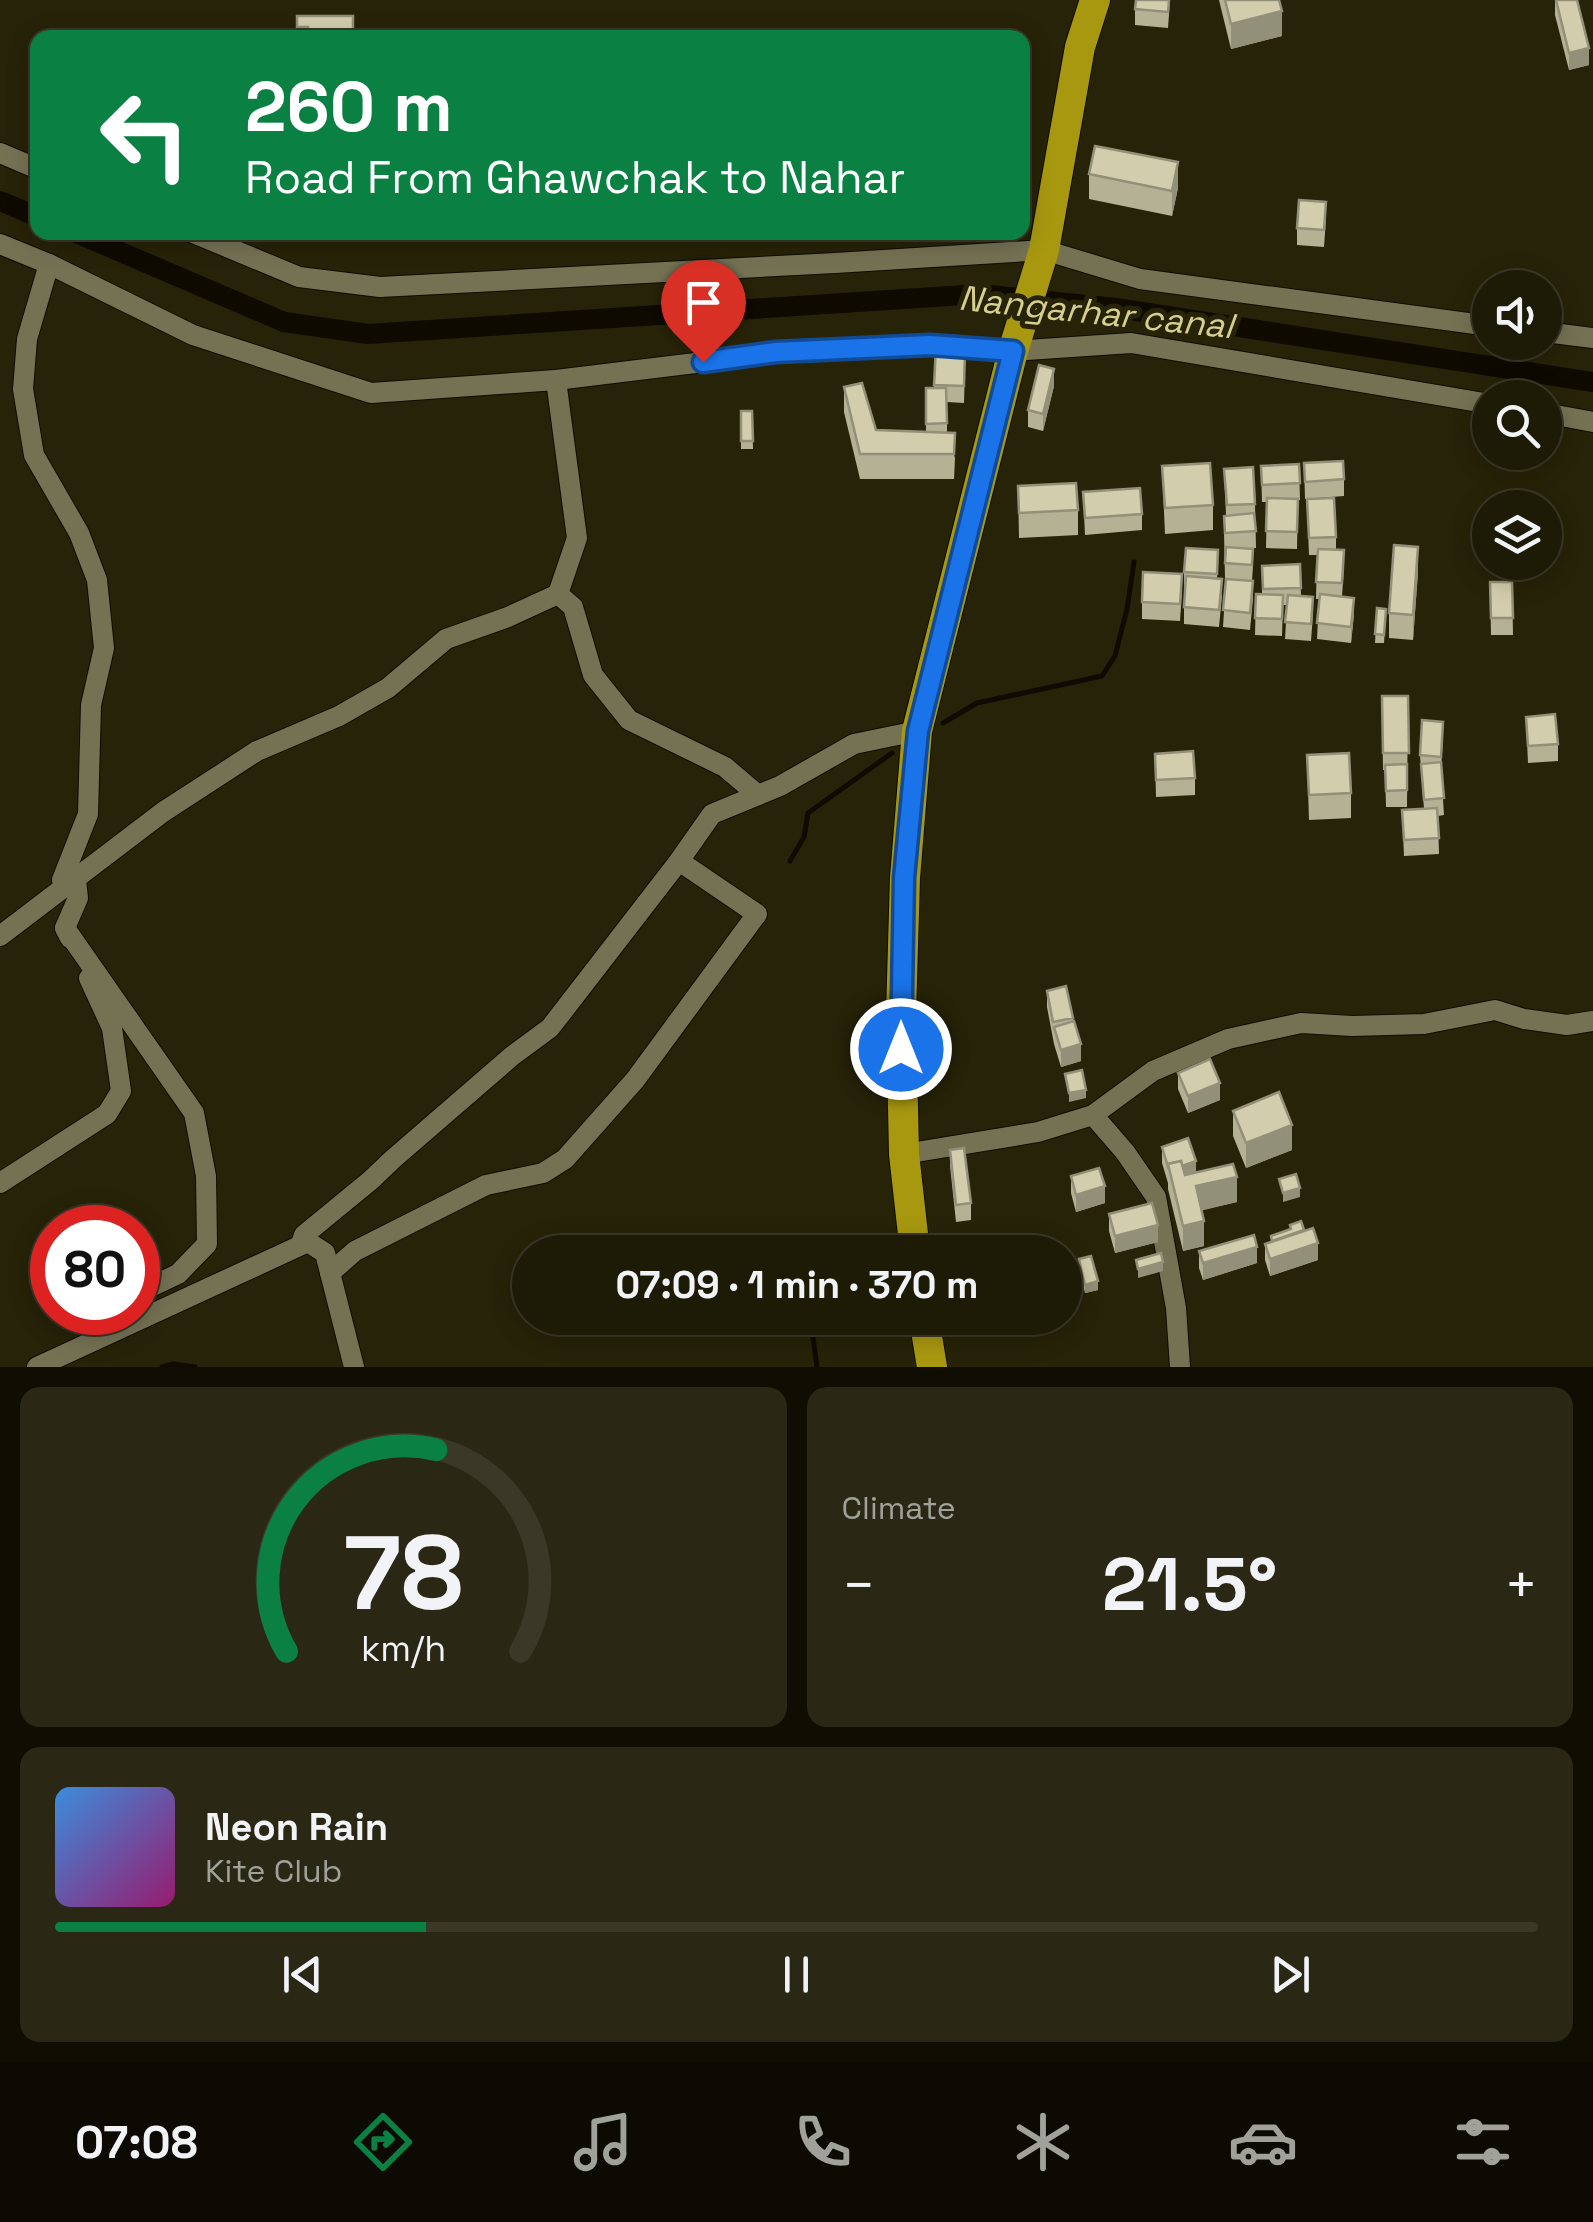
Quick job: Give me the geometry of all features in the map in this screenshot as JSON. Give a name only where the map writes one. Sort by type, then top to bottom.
[{"type":"highway","points":[[913,1235],[904,1154],[900,1014],[904,878],[918,731],[1017,340],[1044,250],[1080,47],[1095,0]]},
{"type":"highway","points":[[927,1335],[932,1367]]},
{"type":"street","points":[[0,154],[30,166]]},
{"type":"street","points":[[210,240],[298,277],[380,287],[1044,250],[1140,279],[1472,324]]},
{"type":"street","points":[[0,247],[48,264],[193,335],[371,393],[556,380],[776,352],[1017,340],[1131,344],[1472,401]]},
{"type":"street","points":[[0,1183],[107,1114],[121,1091],[112,1028],[65,928],[78,898],[69,880],[88,814],[92,705],[104,648],[98,580],[79,533],[34,456],[23,389],[27,339],[48,264]]},
{"type":"street","points":[[1562,334],[1593,338]]},
{"type":"street","points":[[0,936],[69,880],[257,751],[339,716],[388,688],[446,639],[558,594],[576,538],[556,380]]},
{"type":"street","points":[[1562,417],[1593,422]]},
{"type":"street","points":[[558,594],[573,607],[593,675],[629,720],[725,768],[758,795]]},
{"type":"street","points":[[301,1244],[304,1235],[512,1056],[550,1028],[712,814],[780,786],[854,744],[918,731]]},
{"type":"street","points":[[330,1273],[354,1252],[486,1186],[542,1173],[565,1158],[635,1080],[758,914],[678,861]]},
{"type":"street","points":[[65,928],[194,1113],[206,1176],[207,1244],[178,1274],[160,1283]]},
{"type":"street","points":[[904,1154],[1038,1132],[1093,1115],[1153,1070],[1228,1039],[1301,1023],[1424,1024],[1495,1010],[1567,1025],[1593,1021]]},
{"type":"street","points":[[1093,1115],[1156,1197],[1176,1308],[1180,1367]]},
{"type":"street","points":[[38,1367],[308,1242],[325,1253],[354,1367]]},
{"type":"building","points":[[1136,0],[1169,0],[1168,12],[1135,9]]},
{"type":"building","points":[[1225,0],[1279,0],[1282,11],[1231,24]]},
{"type":"building","points":[[1556,0],[1577,0],[1589,48],[1569,53]]},
{"type":"building","points":[[297,16],[353,16],[353,30],[297,27]]},
{"type":"building","points":[[1095,146],[1178,162],[1172,191],[1089,174]]},
{"type":"building","points":[[1299,200],[1326,202],[1324,230],[1297,228]]},
{"type":"building","points":[[936,348],[965,349],[964,386],[934,385]]},
{"type":"building","points":[[1039,365],[1054,369],[1043,414],[1028,410]]},
{"type":"building","points":[[862,383],[876,430],[955,433],[954,454],[860,454],[844,387]]},
{"type":"building","points":[[926,388],[946,388],[947,423],[926,424]]},
{"type":"building","points":[[741,411],[752,411],[753,441],[741,441]]},
{"type":"building","points":[[1343,461],[1344,479],[1305,482],[1304,463]]},
{"type":"building","points":[[1210,463],[1213,505],[1165,508],[1162,466]]},
{"type":"building","points":[[1299,464],[1300,483],[1262,485],[1261,466]]},
{"type":"building","points":[[1253,467],[1255,504],[1227,505],[1224,469]]},
{"type":"building","points":[[1076,483],[1078,510],[1019,513],[1018,486]]},
{"type":"building","points":[[1140,488],[1142,514],[1085,518],[1083,492]]},
{"type":"building","points":[[1267,498],[1298,499],[1297,532],[1266,531]]},
{"type":"building","points":[[1334,498],[1336,537],[1309,538],[1307,499]]},
{"type":"building","points":[[1254,513],[1256,531],[1225,533],[1224,516]]},
{"type":"building","points":[[1394,545],[1418,547],[1413,615],[1389,613]]},
{"type":"building","points":[[1226,547],[1253,549],[1252,565],[1225,563]]},
{"type":"building","points":[[1186,548],[1218,550],[1217,574],[1184,572]]},
{"type":"building","points":[[1318,549],[1344,550],[1342,583],[1316,582]]},
{"type":"building","points":[[1300,564],[1301,588],[1263,589],[1262,566]]},
{"type":"building","points":[[1143,572],[1182,574],[1180,604],[1142,602]]},
{"type":"building","points":[[1186,576],[1222,579],[1219,610],[1184,607]]},
{"type":"building","points":[[1226,579],[1253,581],[1250,613],[1223,610]]},
{"type":"building","points":[[1490,582],[1512,582],[1513,618],[1491,618]]},
{"type":"building","points":[[1256,594],[1283,595],[1282,619],[1255,618]]},
{"type":"building","points":[[1320,594],[1354,598],[1351,627],[1317,623]]},
{"type":"building","points":[[1288,595],[1313,597],[1311,624],[1285,622]]},
{"type":"building","points":[[1377,608],[1386,609],[1384,635],[1375,634]]},
{"type":"building","points":[[1382,696],[1408,696],[1409,753],[1383,753]]},
{"type":"building","points":[[1555,714],[1558,744],[1528,746],[1526,717]]},
{"type":"building","points":[[1422,720],[1443,722],[1441,757],[1420,755]]},
{"type":"building","points":[[1193,751],[1195,778],[1156,780],[1155,754]]},
{"type":"building","points":[[1349,753],[1351,793],[1309,795],[1307,755]]},
{"type":"building","points":[[1441,762],[1444,798],[1424,800],[1421,764]]},
{"type":"building","points":[[1407,764],[1407,790],[1386,791],[1385,765]]},
{"type":"building","points":[[1437,808],[1439,838],[1404,840],[1402,810]]},
{"type":"building","points":[[1066,986],[1073,1018],[1053,1022],[1047,991]]},
{"type":"building","points":[[1074,1021],[1081,1044],[1061,1050],[1054,1027]]},
{"type":"building","points":[[1210,1059],[1220,1083],[1188,1096],[1178,1073]]},
{"type":"building","points":[[1082,1070],[1086,1090],[1069,1093],[1065,1074]]},
{"type":"building","points":[[1279,1092],[1292,1125],[1246,1143],[1233,1111]]},
{"type":"building","points":[[1188,1138],[1196,1161],[1182,1166],[1181,1161],[1168,1164],[1169,1170],[1162,1147]]},
{"type":"building","points":[[964,1148],[971,1203],[956,1205],[950,1150]]},
{"type":"building","points":[[1181,1161],[1185,1175],[1233,1164],[1237,1177],[1196,1186],[1204,1221],[1183,1226],[1168,1164]]},
{"type":"building","points":[[1099,1168],[1105,1186],[1076,1195],[1071,1176]]},
{"type":"building","points":[[1296,1174],[1300,1188],[1283,1193],[1279,1179]]},
{"type":"building","points":[[1152,1203],[1158,1225],[1115,1236],[1109,1214]]},
{"type":"building","points":[[1301,1221],[1304,1230],[1272,1241],[1271,1236]]},
{"type":"building","points":[[1313,1228],[1318,1243],[1270,1259],[1265,1244]]},
{"type":"building","points":[[1254,1235],[1257,1247],[1203,1263],[1199,1251]]},
{"type":"building","points":[[1161,1253],[1163,1262],[1138,1269],[1136,1260]]},
{"type":"building","points":[[1091,1256],[1098,1281],[1085,1285],[1082,1258]]},
{"type":"waterway","name":"Nangarhar canal","points":[[0,201],[30,214]]},
{"type":"waterway","name":"Nangarhar canal","points":[[93,240],[284,322],[368,334],[980,294],[1116,308],[1593,382]]},
{"type":"waterway","points":[[943,723],[977,703],[1102,676],[1115,656],[1134,562]]},
{"type":"waterway","points":[[790,861],[804,837],[808,813],[892,753]]},
{"type":"waterway","points":[[813,1335],[817,1367]]},
{"type":"waterway","points":[[162,1367],[195,1367]]},
{"type":"route","points":[[703,362],[776,352],[930,345],[1013,351],[918,731],[904,878],[901,1049]]}]
